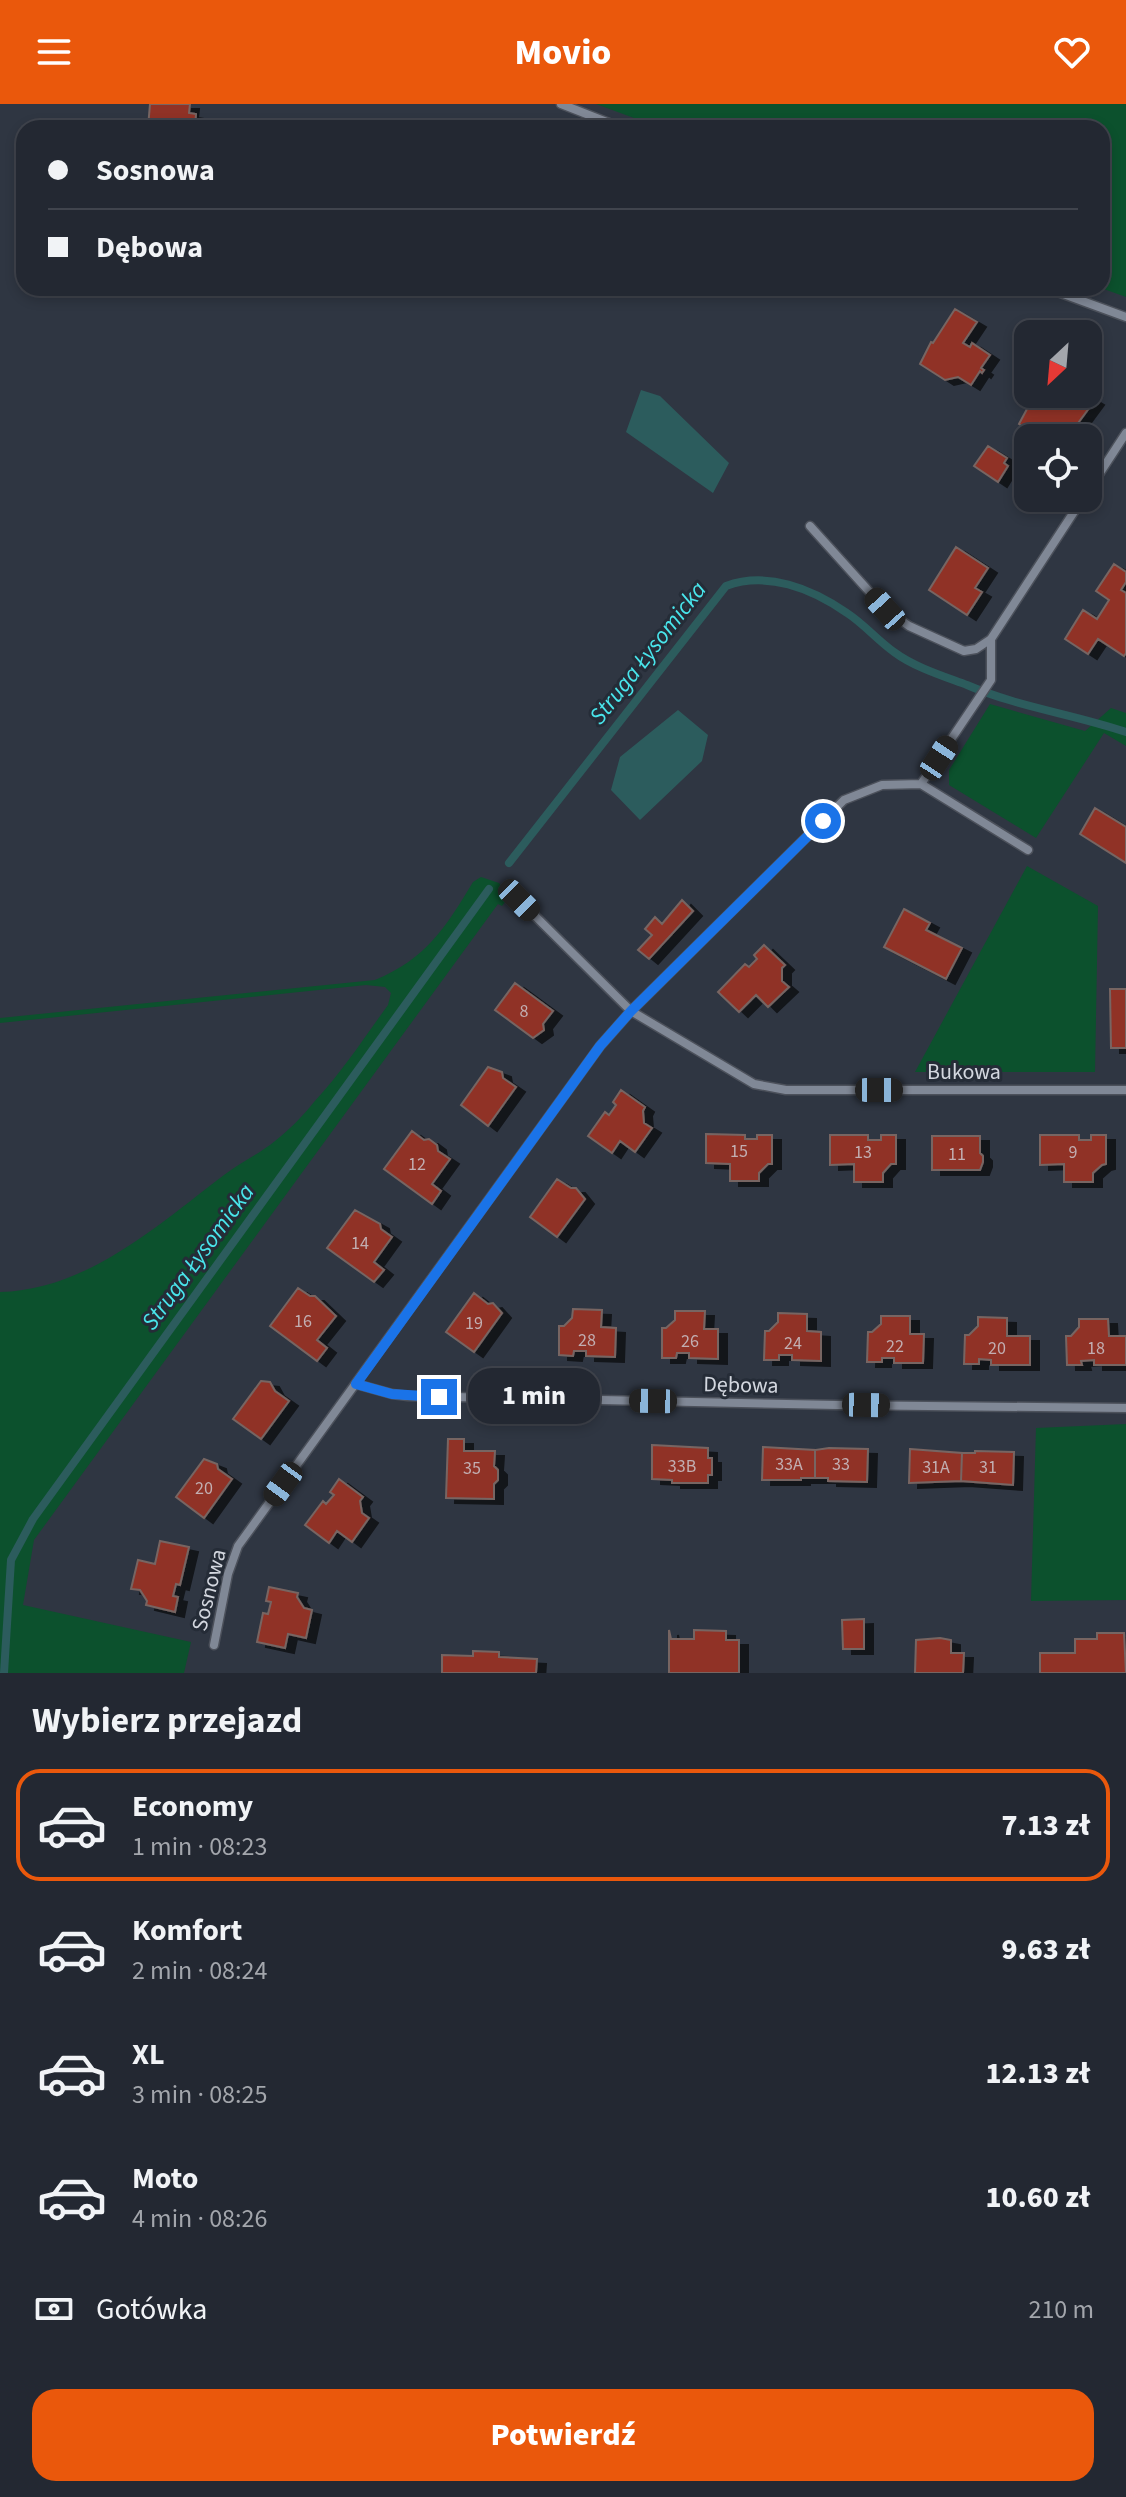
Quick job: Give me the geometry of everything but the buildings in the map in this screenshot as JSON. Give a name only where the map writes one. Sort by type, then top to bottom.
[{"type":"street","points":[[561,104],[602,120]]},
{"type":"street","points":[[1069,296],[1126,317]]},
{"type":"street","points":[[1102,470],[1126,433]]},
{"type":"street","points":[[810,526],[885,609],[909,626],[964,651],[976,649],[991,639],[1074,512]]},
{"type":"street","points":[[991,639],[991,680],[921,784],[1028,850]]},
{"type":"street","name":"Sosnowa","points":[[214,1645],[228,1574],[238,1546],[600,1046],[631,1011],[844,800],[882,785],[921,784]]},
{"type":"street","name":"Bukowa","points":[[519,900],[631,1011],[737,1075],[770,1089],[1126,1090]]},
{"type":"street","name":"Dębowa","points":[[356,1384],[408,1396],[1126,1408]]},
{"type":"green space","points":[[596,104],[1126,104],[1126,297],[1110,291],[1110,120],[639,120]]},
{"type":"green space","points":[[990,704],[1085,731],[1111,708],[1126,713],[1126,746],[1104,733],[1036,838],[949,785],[949,770]]},
{"type":"green space","points":[[1027,866],[1098,906],[1095,1072],[915,1072]]},
{"type":"green space","points":[[481,877],[499,883],[509,897],[502,906],[498,904],[34,1540],[23,1605],[191,1642],[184,1673],[0,1673],[0,1292],[62,1280],[120,1252],[224,1175],[269,1146],[296,1123],[334,1079],[388,1005],[391,993],[385,987],[366,985],[0,1023],[0,1018],[375,980],[393,972],[421,952],[444,927],[473,882]]},
{"type":"green space","points":[[1126,1424],[1126,1600],[1031,1601],[1036,1428]]},
{"type":"shaded area","points":[[641,390],[660,396],[729,463],[713,493],[626,432]]},
{"type":"shaded area","points":[[678,710],[708,735],[702,761],[640,820],[611,790],[620,757]]},
{"type":"waterway","name":"Struga Łysomicka","points":[[509,863],[726,586],[741,582],[773,581],[804,590],[847,613],[894,652],[920,667],[986,693],[1126,732]]},
{"type":"waterway","name":"Struga Łysomicka","points":[[4,1673],[11,1560],[33,1519],[489,889]]},
{"type":"route","points":[[439,1397],[392,1394],[356,1384],[600,1046],[631,1011],[823,821]]}]
